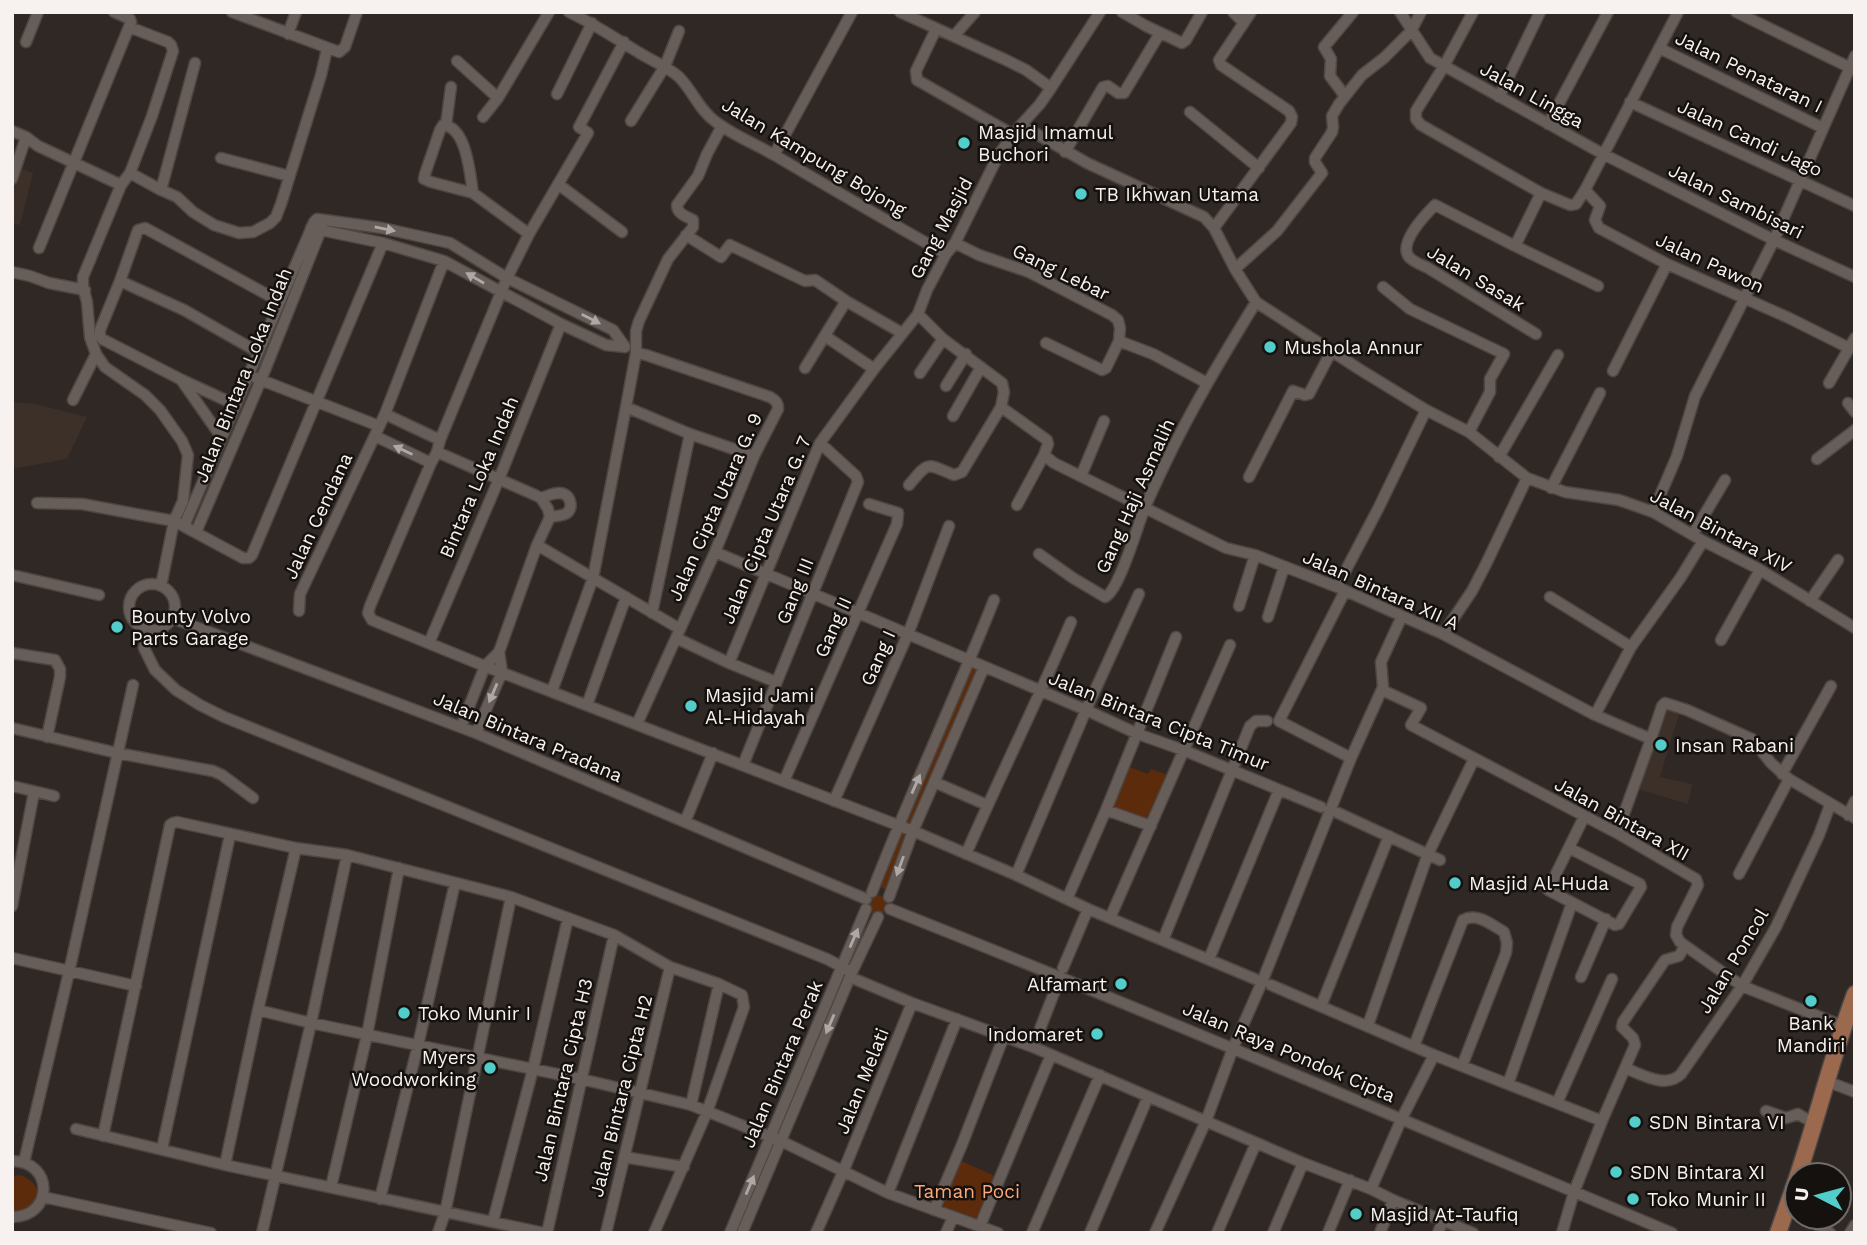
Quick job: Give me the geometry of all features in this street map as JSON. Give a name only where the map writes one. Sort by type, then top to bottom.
[{"type":"main road","points":[[1803,1161],[1855,994]]},
{"type":"street","points":[[26,42],[38,12]]},
{"type":"street","points":[[39,248],[131,22],[114,12]]},
{"type":"street","points":[[232,12],[339,52],[344,50],[357,12]]},
{"type":"street","points":[[288,34],[296,12]]},
{"type":"street","points":[[483,117],[498,98],[549,12]]},
{"type":"street","name":"Jalan Kampung Bojong","points":[[569,12],[665,66],[686,85],[703,110],[734,134],[946,254]]},
{"type":"street","points":[[774,155],[852,12]]},
{"type":"street","points":[[900,12],[1026,70],[1051,88]]},
{"type":"street","points":[[954,36],[975,12]]},
{"type":"street","points":[[1021,125],[1040,104],[1100,12]]},
{"type":"street","points":[[1122,12],[1182,43],[1202,12]]},
{"type":"street","points":[[1233,12],[1244,23]]},
{"type":"street","points":[[1214,228],[1291,123],[1289,111],[1221,65],[1219,60],[1251,12]]},
{"type":"street","points":[[1345,96],[1331,80],[1331,59],[1324,47],[1353,12]]},
{"type":"street","name":"Jalan Lingga","points":[[1400,12],[1430,58],[1603,154]]},
{"type":"street","points":[[1235,269],[1277,231],[1322,173],[1315,158],[1332,132],[1332,116],[1362,75],[1411,31],[1421,12]]},
{"type":"street","points":[[1472,12],[1444,66],[1416,111],[1416,119],[1421,125],[1541,193],[1573,206],[1585,190],[1678,12]]},
{"type":"street","points":[[1499,97],[1540,12]]},
{"type":"street","points":[[1548,124],[1608,12]]},
{"type":"street","points":[[1736,12],[1852,69]]},
{"type":"street","points":[[557,94],[592,23]]},
{"type":"street","points":[[129,27],[168,42],[173,51],[130,173],[121,185],[83,277],[83,287],[90,337],[96,354],[105,367],[145,395],[160,410],[182,441],[188,455],[179,523],[161,586]]},
{"type":"street","points":[[936,29],[916,71],[917,80],[1012,134]]},
{"type":"street","points":[[631,121],[665,66],[679,32]]},
{"type":"street","points":[[1065,152],[1103,87],[1108,86],[1118,93],[1124,93],[1160,33]]},
{"type":"street","points":[[624,42],[579,127],[588,133],[529,234],[507,278],[437,452],[370,606],[368,613],[372,620],[913,831],[1255,979]]},
{"type":"street","name":"Jalan Penataran I","points":[[1659,48],[1823,128]]},
{"type":"street","points":[[130,173],[177,197],[192,212],[214,225],[245,233],[260,228],[276,217],[318,87],[327,49]]},
{"type":"street","points":[[1653,512],[1677,456],[1695,396],[1774,240],[1798,181],[1852,69],[1855,56]]},
{"type":"street","points":[[457,61],[498,98]]},
{"type":"street","points":[[161,190],[195,62]]},
{"type":"street","points":[[446,125],[451,87]]},
{"type":"street","name":"Jalan Candi Jago","points":[[1630,102],[1855,206]]},
{"type":"street","points":[[1190,112],[1259,168]]},
{"type":"street","points":[[446,125],[440,130],[424,179],[473,193],[529,234]]},
{"type":"street","points":[[446,125],[453,128],[462,141],[470,164],[473,193]]},
{"type":"street","name":"Gang Masjid","points":[[918,314],[927,290],[946,254],[955,243],[999,154],[1021,125]]},
{"type":"street","name":"Jalan Bintara XIV","points":[[1021,125],[1112,176],[1204,217],[1214,228],[1256,302],[1426,410],[1469,432],[1527,478],[1565,492],[1619,500],[1653,512],[1760,570],[1855,628]]},
{"type":"street","points":[[552,691],[593,578],[636,353],[639,321],[668,259],[693,227],[694,222],[681,213],[677,205],[698,176],[722,126]]},
{"type":"street","points":[[12,131],[121,185]]},
{"type":"street","points":[[12,179],[26,137]]},
{"type":"street","name":"Jalan Sambisari","points":[[1603,154],[1774,240],[1855,277]]},
{"type":"street","points":[[221,159],[289,176]]},
{"type":"street","points":[[558,184],[622,232]]},
{"type":"street","name":"Jalan Pawon","points":[[1585,190],[1600,206],[1595,220],[1599,228],[1667,264],[1849,348]]},
{"type":"street","points":[[1541,193],[1515,246],[1598,286]]},
{"type":"street","name":"Jalan Sasak","points":[[1515,246],[1435,205],[1412,232],[1406,248],[1411,259],[1536,334]]},
{"type":"street","points":[[319,226],[382,228],[446,242],[507,278],[613,330],[625,347],[606,345],[561,324],[444,261],[319,226]]},
{"type":"street","name":"Jalan Bintara Loka Indah","points":[[179,523],[222,438],[279,301],[319,226]]},
{"type":"street","name":"Jalan Bintara Loka Indah","points":[[196,532],[261,380],[319,226]]},
{"type":"street","points":[[236,405],[181,380],[100,336],[138,230],[145,228],[279,301]]},
{"type":"street","points":[[686,235],[721,257],[730,245],[805,281],[815,280],[846,302],[902,333]]},
{"type":"street","points":[[37,503],[82,504],[179,523],[243,558],[249,558],[383,243]]},
{"type":"street","name":"Gang Lebar","points":[[955,243],[979,255],[1029,272],[1112,316],[1118,320],[1119,341]]},
{"type":"street","name":"Jalan Cendana","points":[[299,611],[300,594],[385,414],[444,261]]},
{"type":"street","points":[[1613,371],[1667,264]]},
{"type":"street","points":[[12,272],[85,290]]},
{"type":"street","points":[[120,281],[184,310],[258,352]]},
{"type":"street","points":[[1383,287],[1410,309],[1503,354],[1490,379],[1490,392],[1469,432]]},
{"type":"street","name":"Gang Haji Asmalih","points":[[1039,554],[1073,578],[1108,597],[1124,567],[1144,508],[1176,442],[1207,383],[1256,302]]},
{"type":"street","points":[[805,368],[844,306]]},
{"type":"street","points":[[909,485],[924,467],[931,465],[954,475],[962,472],[1001,407],[1004,392],[1002,383],[943,339],[918,314]]},
{"type":"street","name":"Jalan Cipta Utara G. 7","points":[[729,663],[820,443],[918,314]]},
{"type":"street","name":"Bintara Loka Indah","points":[[429,643],[561,324]]},
{"type":"street","points":[[825,336],[874,369]]},
{"type":"street","points":[[1829,383],[1855,338]]},
{"type":"street","points":[[920,373],[943,339]]},
{"type":"street","points":[[1046,344],[1102,370],[1106,368],[1119,341],[1153,354],[1207,383]]},
{"type":"street","points":[[1249,477],[1293,391],[1309,394],[1331,352]]},
{"type":"street","name":"Jalan Cipta Utara G. 9","points":[[636,353],[757,392],[776,401],[778,409],[754,456],[715,552],[637,724]]},
{"type":"street","points":[[73,400],[96,354]]},
{"type":"street","points":[[946,386],[966,354]]},
{"type":"street","points":[[1499,457],[1558,355]]},
{"type":"street","points":[[953,416],[981,367]]},
{"type":"street","points":[[249,374],[377,431],[431,463]]},
{"type":"street","points":[[181,380],[222,438]]},
{"type":"street","points":[[1551,488],[1601,393]]},
{"type":"street","points":[[1848,403],[1855,412]]},
{"type":"street","points":[[626,407],[690,434],[754,456]]},
{"type":"street","points":[[1001,407],[1047,440],[1048,444],[1017,505]]},
{"type":"street","points":[[1351,758],[1279,721],[1426,410]]},
{"type":"street","points":[[385,414],[440,440]]},
{"type":"street","points":[[1082,476],[1104,422]]},
{"type":"street","points":[[1817,459],[1855,430]]},
{"type":"street","points":[[652,613],[690,434]]},
{"type":"street","name":"Gang III","points":[[743,765],[858,482],[856,476],[820,443]]},
{"type":"street","points":[[437,452],[541,498],[550,517],[537,545],[499,652],[485,666],[461,727]]},
{"type":"street","name":"Jalan Bintara XII A","points":[[1044,455],[1054,463],[1226,548],[1255,555],[1341,589],[1443,634],[1595,715],[1651,739]]},
{"type":"street","points":[[1443,634],[1472,591],[1527,478]]},
{"type":"street","points":[[1693,534],[1725,480]]},
{"type":"street","points":[[541,498],[564,494],[571,502],[570,510],[566,514],[550,517]]},
{"type":"street","name":"Gang II","points":[[784,781],[897,524],[899,515],[895,511],[869,504]]},
{"type":"street","name":"Gang I","points":[[834,801],[908,634],[949,526]]},
{"type":"street","points":[[1595,715],[1631,647],[1703,541]]},
{"type":"street","points":[[537,545],[626,597],[678,633],[729,663],[776,682]]},
{"type":"street","name":"Jalan Bintara Cipta Timur","points":[[715,552],[1138,734],[1329,810],[1440,860]]},
{"type":"street","points":[[1239,606],[1255,555]]},
{"type":"street","points":[[1810,601],[1838,560]]},
{"type":"street","points":[[1268,617],[1284,567]]},
{"type":"street","points":[[1721,640],[1760,570]]},
{"type":"street","points":[[12,575],[99,594]]},
{"type":"street","points":[[142,586],[161,586],[169,591],[174,599],[175,609],[166,626],[158,630],[148,630],[135,623],[129,609],[129,601],[134,592],[142,586]]},
{"type":"street","points":[[1016,875],[1139,594]]},
{"type":"street","points":[[587,705],[626,597]]},
{"type":"street","points":[[1550,597],[1631,647]]},
{"type":"street","name":"Jalan Bintara Perak","points":[[736,1232],[776,1139],[898,825],[994,600]]},
{"type":"street","points":[[1154,1233],[1206,1121],[1329,810],[1382,690],[1384,683],[1381,662],[1402,616]]},
{"type":"street","name":"Jalan Bintara Pradana","points":[[172,618],[476,733],[868,900]]},
{"type":"street","points":[[966,855],[1072,622]]},
{"type":"street","points":[[148,630],[144,648],[155,670],[176,690],[200,705],[237,722],[815,954],[912,1003],[1033,1047],[1473,1233]]},
{"type":"street","points":[[1067,899],[1138,734],[1176,637]]},
{"type":"street","points":[[1110,918],[1230,645]]},
{"type":"street","points":[[476,733],[502,672],[499,652]]},
{"type":"street","points":[[12,653],[55,660],[58,663],[60,677],[47,737]]},
{"type":"street","points":[[889,897],[913,831],[984,667]]},
{"type":"street","points":[[24,1162],[134,685]]},
{"type":"street","points":[[1740,874],[1785,776],[1831,686]]},
{"type":"street","name":"Jalan Bintara XII","points":[[1382,690],[1421,708],[1411,726],[1617,833],[1698,881],[1677,927],[1676,935],[1685,946]]},
{"type":"street","points":[[1617,833],[1665,703],[1752,739],[1785,776],[1851,817],[1855,801]]},
{"type":"street","points":[[1163,940],[1250,726],[1256,721],[1267,721]]},
{"type":"street","points":[[12,728],[117,753],[213,771],[253,798]]},
{"type":"street","points":[[685,822],[713,753]]},
{"type":"street","points":[[1368,1025],[1428,854],[1474,759]]},
{"type":"street","points":[[934,782],[988,805]]},
{"type":"street","points":[[12,786],[54,796]]},
{"type":"street","points":[[1209,959],[1279,790]]},
{"type":"street","points":[[12,906],[34,792]]},
{"type":"street","name":"Jalan Poncol","points":[[1625,1068],[1659,1081],[1675,1080],[1681,1074],[1742,986],[1776,927],[1830,805]]},
{"type":"street","points":[[1106,810],[1150,826]]},
{"type":"street","points":[[1569,848],[1640,884],[1641,887],[1622,920],[1615,925],[1548,890],[1584,817]]},
{"type":"street","points":[[103,1136],[170,825],[177,822],[296,848],[347,855],[511,897],[614,935],[670,967],[739,993],[745,1002],[707,1112],[654,1233]]},
{"type":"street","points":[[162,1149],[230,835]]},
{"type":"street","points":[[1321,1006],[1389,836]]},
{"type":"street","points":[[225,1165],[296,848]]},
{"type":"street","points":[[262,1233],[347,855]]},
{"type":"street","points":[[331,1187],[367,1035],[399,868]]},
{"type":"street","points":[[380,1199],[455,883]]},
{"type":"street","points":[[881,891],[889,897],[890,909],[884,916],[871,915],[868,900],[881,891]]},
{"type":"street","points":[[438,1233],[445,1213],[511,897]]},
{"type":"street","points":[[1508,1084],[1572,902]]},
{"type":"street","name":"Jalan Raya Pondok Cipta","points":[[890,909],[1065,978],[1672,1233]]},
{"type":"street","points":[[1063,968],[1088,909]]},
{"type":"street","points":[[1414,1046],[1463,920],[1469,916],[1477,917],[1504,932],[1506,953],[1461,1066]]},
{"type":"street","name":"Jalan Bintara Perak","points":[[776,1139],[855,976],[878,917]]},
{"type":"street","points":[[493,1221],[533,1069],[568,918]]},
{"type":"street","points":[[1581,976],[1606,919]]},
{"type":"street","name":"Jalan Bintara Cipta H3","points":[[545,1233],[614,935]]},
{"type":"street","points":[[1562,1233],[1574,1192],[1635,1045],[1633,1038],[1622,1027],[1623,1022],[1665,960],[1679,956],[1685,946],[1742,986],[1843,1026]]},
{"type":"street","points":[[12,958],[136,986]]},
{"type":"street","name":"Jalan Bintara Cipta H2","points":[[606,1233],[670,967]]},
{"type":"street","points":[[1557,1103],[1612,979]]},
{"type":"street","points":[[691,1105],[719,984]]},
{"type":"street","points":[[1270,985],[1434,1055],[1602,1121]]},
{"type":"street","points":[[1033,1047],[1054,993]]},
{"type":"street","name":"Jalan Melati","points":[[816,1233],[912,1003]]},
{"type":"street","points":[[258,1010],[691,1105],[776,1139],[888,1193],[998,1233]]},
{"type":"street","points":[[888,1193],[957,1019]]},
{"type":"street","points":[[934,1210],[1004,1036]]},
{"type":"street","points":[[980,1226],[1051,1055]]},
{"type":"street","points":[[1371,1189],[1402,1118],[1434,1055]]},
{"type":"street","points":[[1032,1233],[1100,1075]]},
{"type":"street","points":[[1826,1081],[1855,1092]]},
{"type":"street","points":[[1090,1233],[1148,1097]]},
{"type":"street","points":[[1766,1111],[1786,1118],[1799,1114],[1815,1124]]},
{"type":"street","points":[[76,1129],[225,1165],[545,1233]]},
{"type":"street","points":[[1217,1233],[1256,1143]]},
{"type":"street","points":[[624,1157],[684,1167]]},
{"type":"street","points":[[12,1161],[32,1166],[42,1179],[43,1196],[32,1212],[13,1218]]},
{"type":"street","points":[[1273,1233],[1303,1163]]},
{"type":"street","points":[[1328,1233],[1350,1180]]},
{"type":"street","points":[[43,1196],[211,1233]]},
{"type":"street","points":[[1380,1233],[1393,1200]]},
{"type":"street","points":[[946,1233],[953,1217]]},
{"type":"street","points":[[1438,1233],[1443,1220]]},
{"type":"street","points":[[1850,1233],[1855,1225]]},
{"type":"shaded area","points":[[12,165],[33,173],[20,225],[12,223]]},
{"type":"shaded area","points":[[12,402],[35,404],[87,417],[67,459],[12,469]]},
{"type":"shaded area","name":"Insan Rabani","points":[[1663,709],[1679,714],[1660,777],[1692,784],[1688,804],[1638,789]]},
{"type":"green space","points":[[973,665],[980,667],[913,828],[901,824]]},
{"type":"green space","points":[[1129,767],[1148,774],[1151,769],[1168,775],[1148,824],[1111,810]]},
{"type":"green space","points":[[899,830],[909,834],[888,890],[877,886]]},
{"type":"green space","points":[[877,895],[884,898],[887,905],[884,912],[877,915],[870,912],[867,905],[870,898]]},
{"type":"green space","name":"Taman Poci","points":[[957,1159],[997,1177],[978,1220],[938,1205]]},
{"type":"green space","points":[[20,1175],[35,1185],[37,1198],[31,1209],[12,1213],[12,1176]]},
{"type":"place","name":"Masjid Imamul Buchori","points":[[964,143]]},
{"type":"place","name":"TB Ikhwan Utama","points":[[1081,194]]},
{"type":"place","name":"Mushola Annur","points":[[1270,347]]},
{"type":"place","name":"Bounty Volvo Parts Garage","points":[[117,627]]},
{"type":"place","name":"Masjid Jami Al-Hidayah","points":[[691,706]]},
{"type":"place","name":"Insan Rabani","points":[[1661,745]]},
{"type":"place","name":"Masjid Al-Huda","points":[[1455,883]]},
{"type":"place","name":"Alfamart","points":[[1121,984]]},
{"type":"place","name":"Bank Mandiri","points":[[1811,1001]]},
{"type":"place","name":"Toko Munir I","points":[[404,1013]]},
{"type":"place","name":"Indomaret","points":[[1097,1034]]},
{"type":"place","name":"Myers Woodworking","points":[[490,1068]]},
{"type":"place","name":"SDN Bintara VI","points":[[1635,1122]]},
{"type":"place","name":"SDN Bintara XI","points":[[1616,1172]]},
{"type":"place","name":"Toko Munir II","points":[[1633,1199]]},
{"type":"place","name":"Masjid At-Taufiq","points":[[1356,1214]]}]
